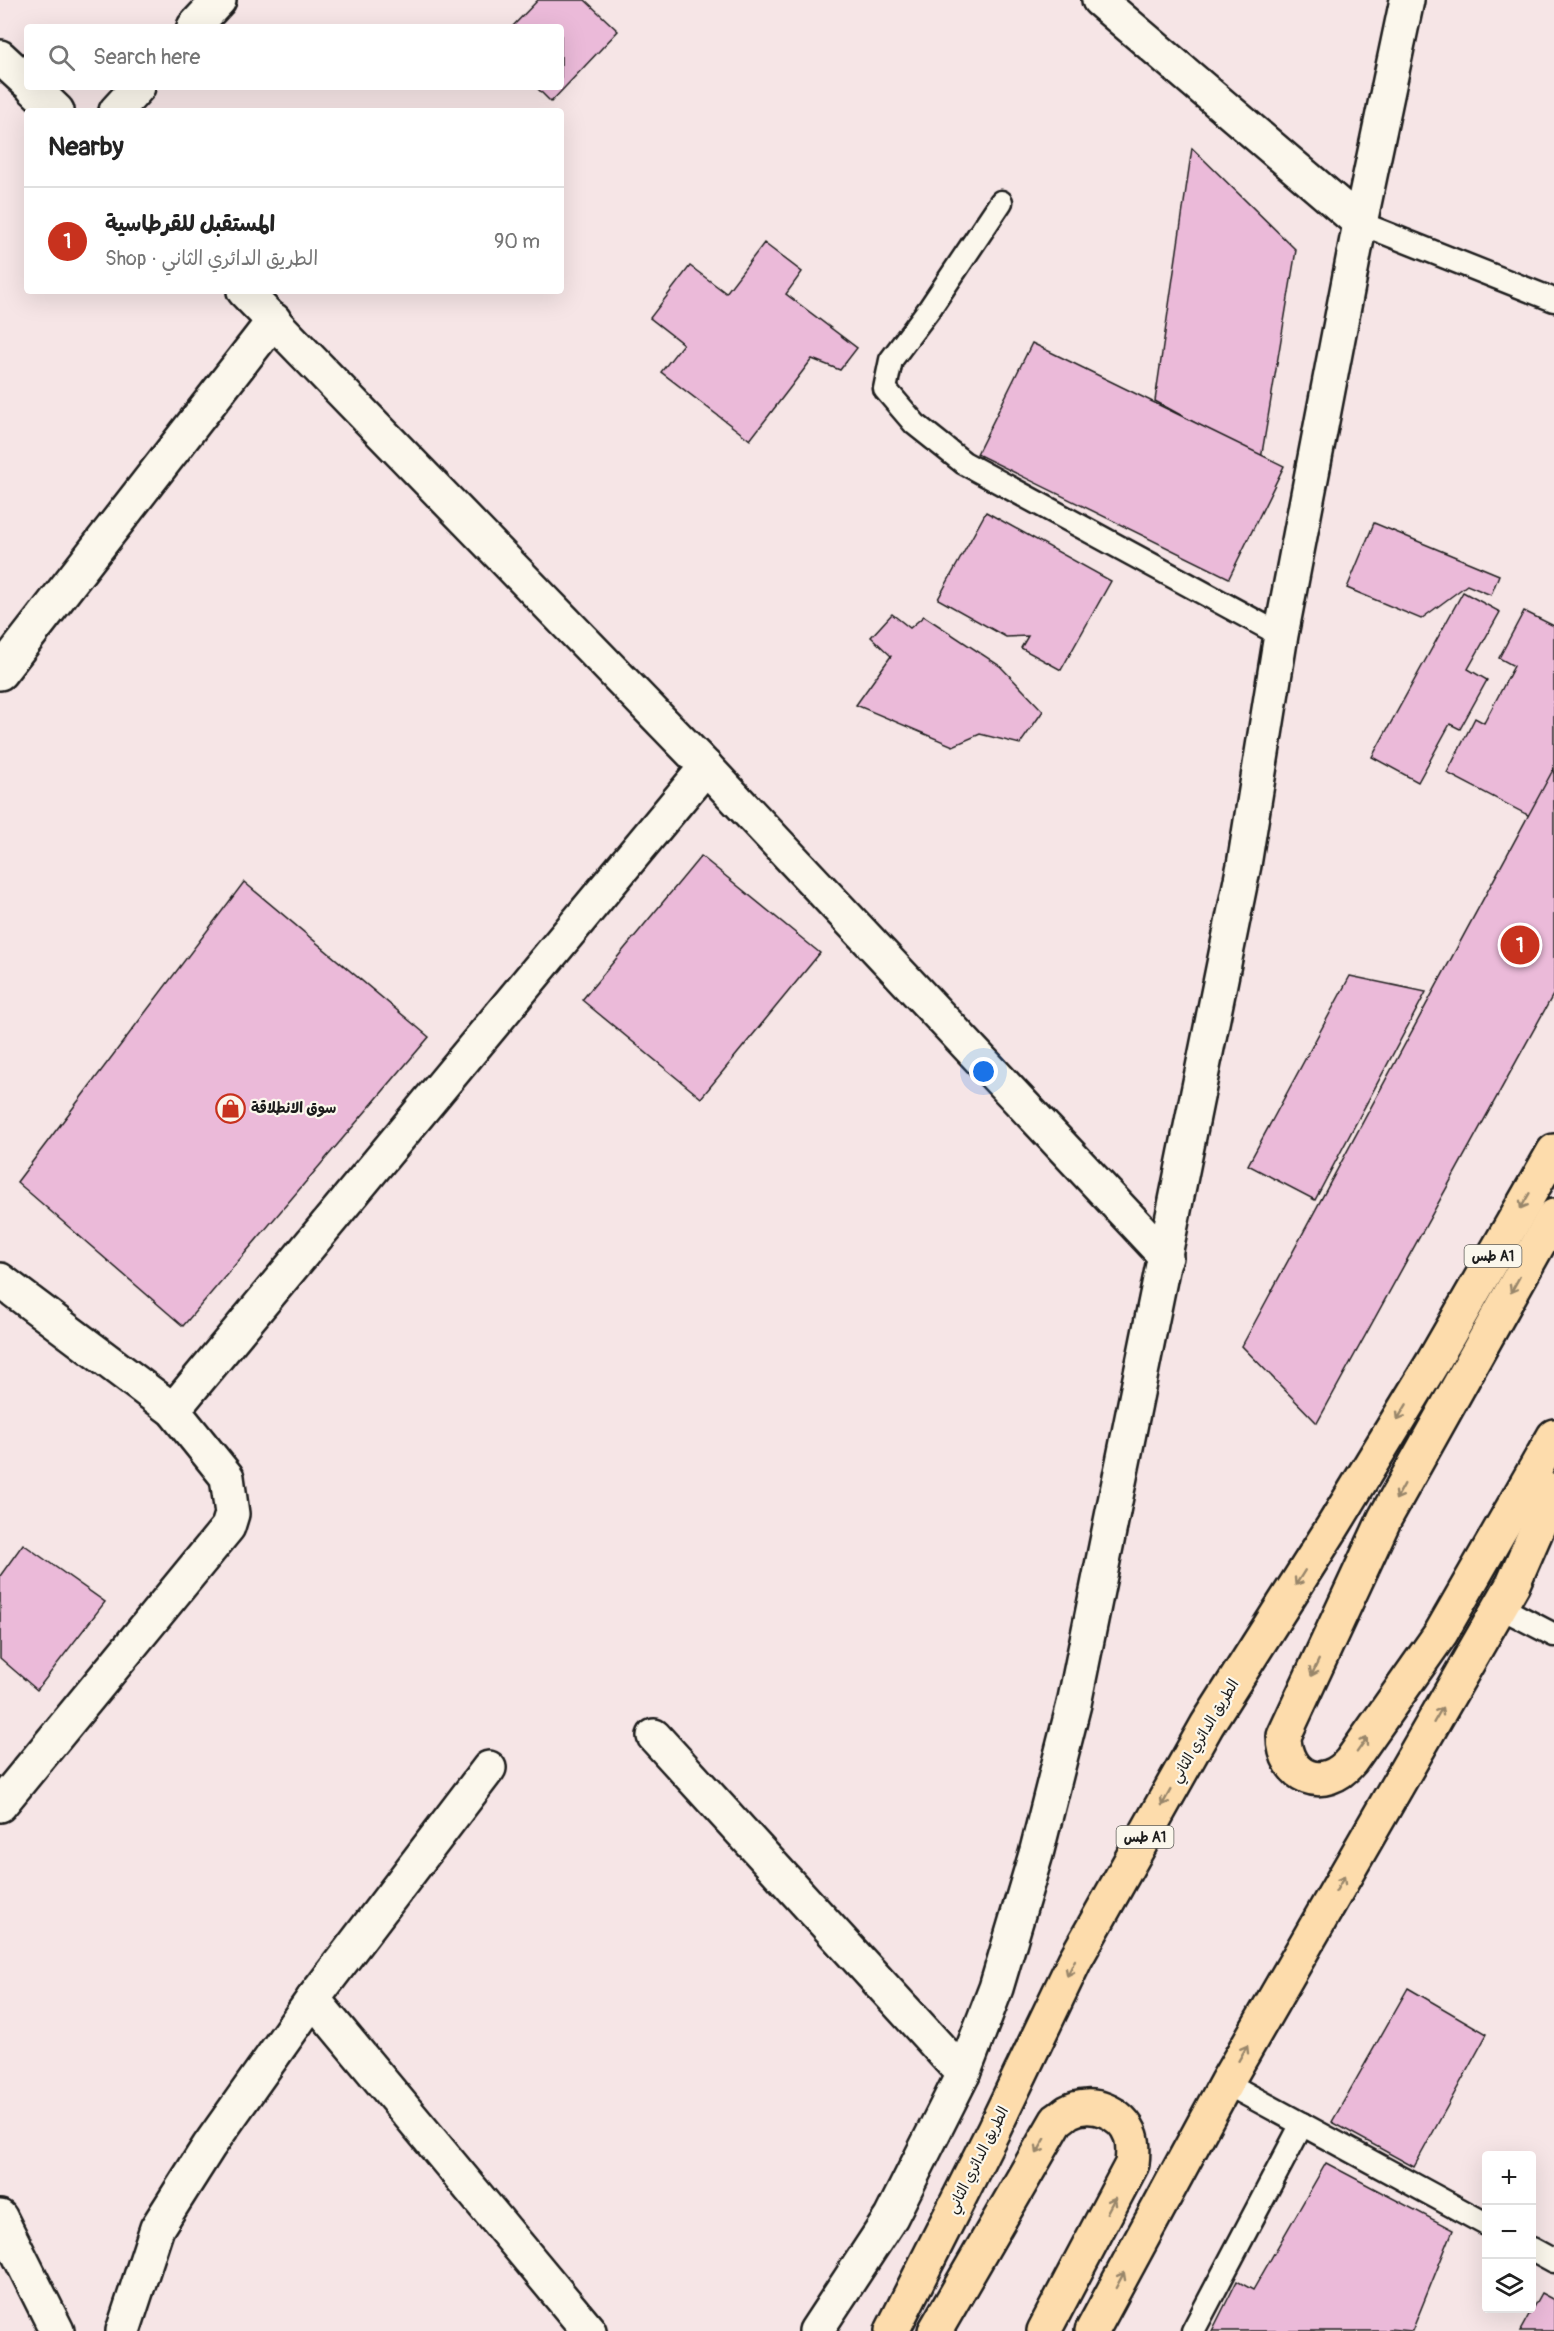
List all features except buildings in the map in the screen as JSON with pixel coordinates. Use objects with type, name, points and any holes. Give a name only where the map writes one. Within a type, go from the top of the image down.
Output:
[{"type":"highway","name":"الطريق الدائري الثاني","points":[[892,2331],[1092,1930],[1207,1725],[1332,1528],[1427,1371],[1554,1151]]},
{"type":"highway","points":[[1554,1216],[1385,1518],[1357,1576],[1284,1736],[1287,1759],[1294,1769],[1317,1779],[1330,1777],[1342,1771],[1351,1761],[1441,1633],[1554,1436]]},
{"type":"highway","points":[[1092,2331],[1226,2083],[1513,1584],[1554,1490]]},
{"type":"highway","points":[[936,2331],[1057,2120],[1069,2111],[1083,2107],[1098,2107],[1112,2113],[1123,2122],[1131,2135],[1134,2149],[1132,2164],[1044,2331]]},
{"type":"street","points":[[197,24],[219,0]]},
{"type":"street","points":[[1099,0],[1360,223]]},
{"type":"street","points":[[816,2331],[891,2217],[963,2074],[996,1988],[1036,1854],[1074,1704],[1245,865],[1281,635],[1360,223],[1407,0]]},
{"type":"street","points":[[0,57],[24,79]]},
{"type":"street","points":[[35,90],[54,108]]},
{"type":"street","points":[[119,108],[135,90]]},
{"type":"street","points":[[247,294],[706,767],[1166,1257]]},
{"type":"street","points":[[0,673],[274,320]]},
{"type":"street","points":[[173,1410],[706,767]]},
{"type":"street","points":[[0,1280],[173,1410],[227,1478],[232,1514],[228,1527],[0,1805]]},
{"type":"street","points":[[654,1736],[963,2074]]},
{"type":"street","points":[[123,2331],[157,2228],[209,2146],[313,1999],[489,1768]]},
{"type":"street","points":[[313,1999],[589,2331]]},
{"type":"street","points":[[0,2217],[57,2331]]},
{"type":"lane","points":[[1001,202],[930,308],[891,360],[885,389],[915,424],[964,463],[1281,635]]},
{"type":"lane","points":[[1360,223],[1554,300]]},
{"type":"lane","points":[[1500,1607],[1554,1635]]},
{"type":"lane","points":[[1226,2083],[1482,2222]]},
{"type":"lane","points":[[1193,2331],[1302,2124]]},
{"type":"lane","points":[[1536,2251],[1554,2261]]},
{"type":"place","name":"المستقبل للقرطاسية","points":[[1520,945]]},
{"type":"place","name":"سوق الانطلاقة","points":[[230,1108]]}]
